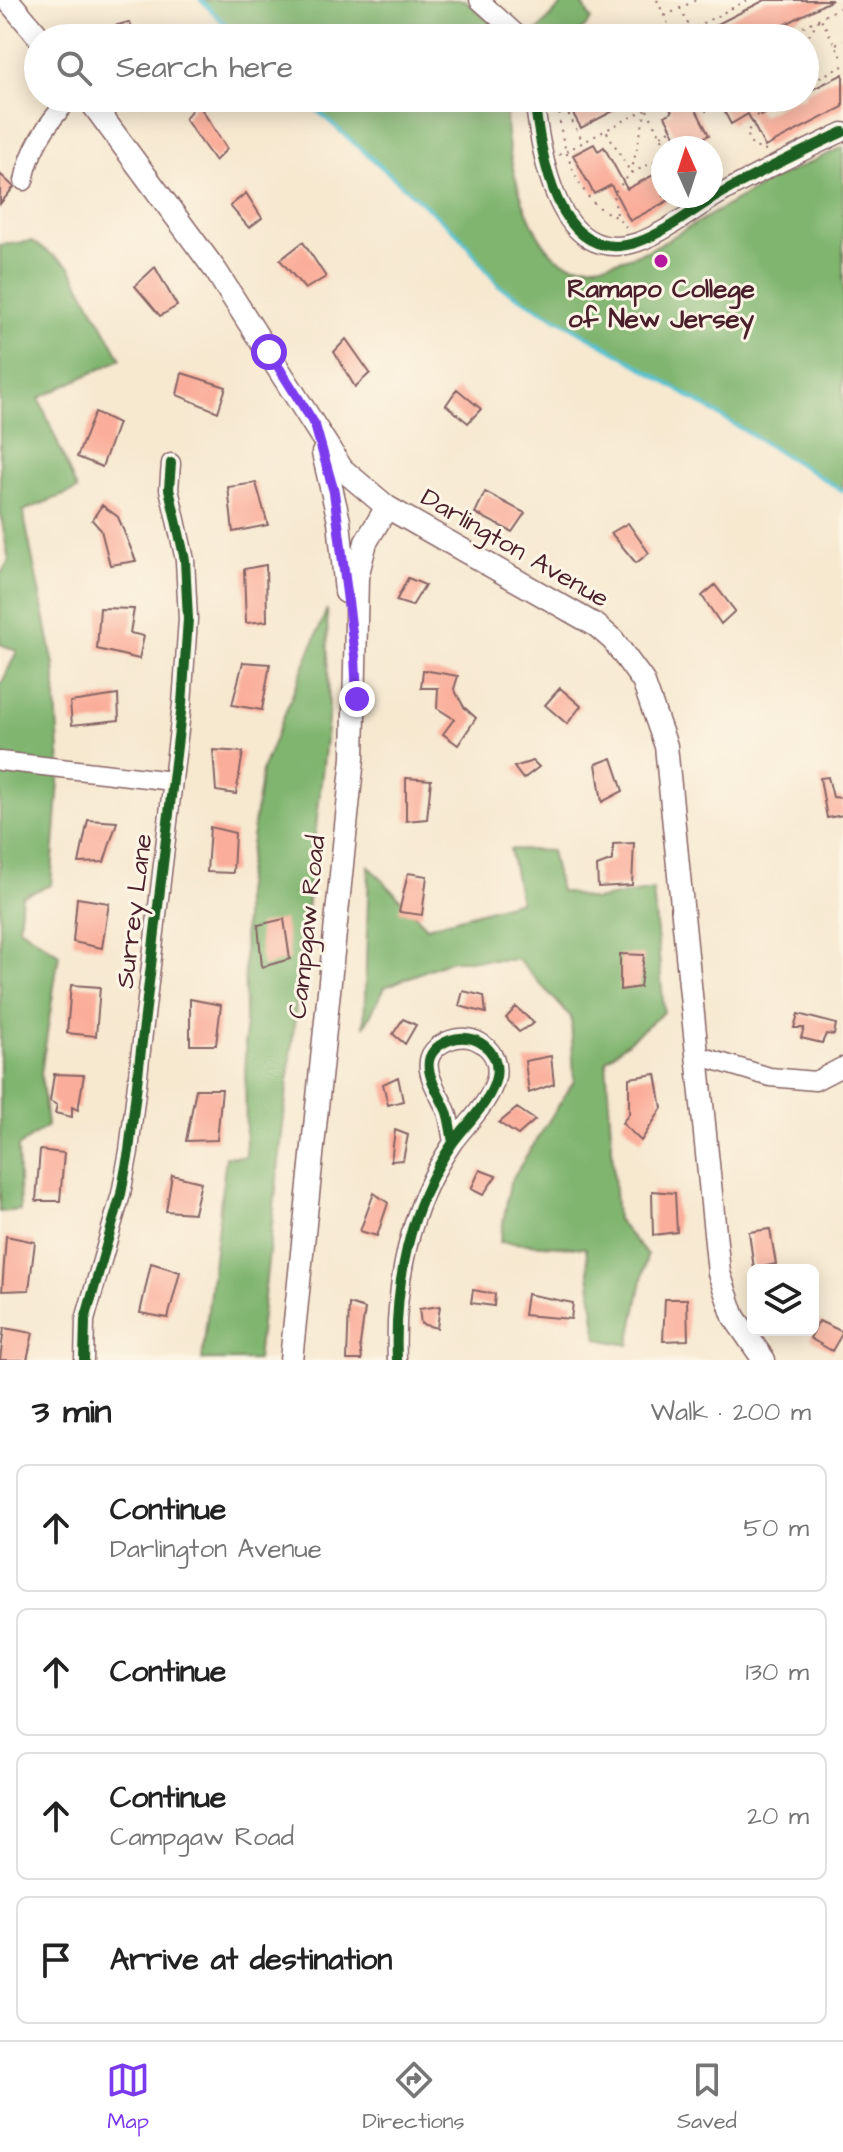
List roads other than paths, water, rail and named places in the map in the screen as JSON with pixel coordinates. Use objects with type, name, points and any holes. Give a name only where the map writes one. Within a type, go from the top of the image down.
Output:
[{"type":"main road","points":[[8,0],[28,24]]},
{"type":"main road","name":"Darlington Avenue","points":[[98,112],[216,271],[342,469],[387,507],[597,626],[620,648],[643,681],[666,746],[719,1273],[734,1317],[764,1360]]},
{"type":"main road","points":[[315,425],[334,492],[355,656]]},
{"type":"main road","name":"Campgaw Road","points":[[291,1360],[353,758],[360,557],[376,521],[387,507]]},
{"type":"street","points":[[479,0],[506,24]]},
{"type":"street","points":[[24,181],[29,155],[57,112]]},
{"type":"street","points":[[536,112],[544,163],[556,192],[582,237],[605,247],[632,243],[744,180],[843,132]]},
{"type":"street","name":"Surrey Lane","points":[[84,1360],[85,1320],[121,1194],[129,1151],[188,619],[185,560],[169,489],[171,463]]},
{"type":"street","points":[[0,761],[172,781]]},
{"type":"street","points":[[397,1360],[397,1307],[413,1227],[453,1142],[489,1093],[496,1076],[493,1054],[480,1040],[461,1037],[447,1041],[435,1049],[429,1062],[432,1088],[447,1112],[453,1142]]},
{"type":"street","points":[[697,1055],[770,1077],[815,1081],[842,1067]]},
{"type":"waterway","points":[[201,0],[225,24]]},
{"type":"waterway","points":[[319,112],[460,236],[499,286],[618,353],[843,491]]},
{"type":"place","name":"Ramapo College of New Jersey","points":[[661,261]]}]
